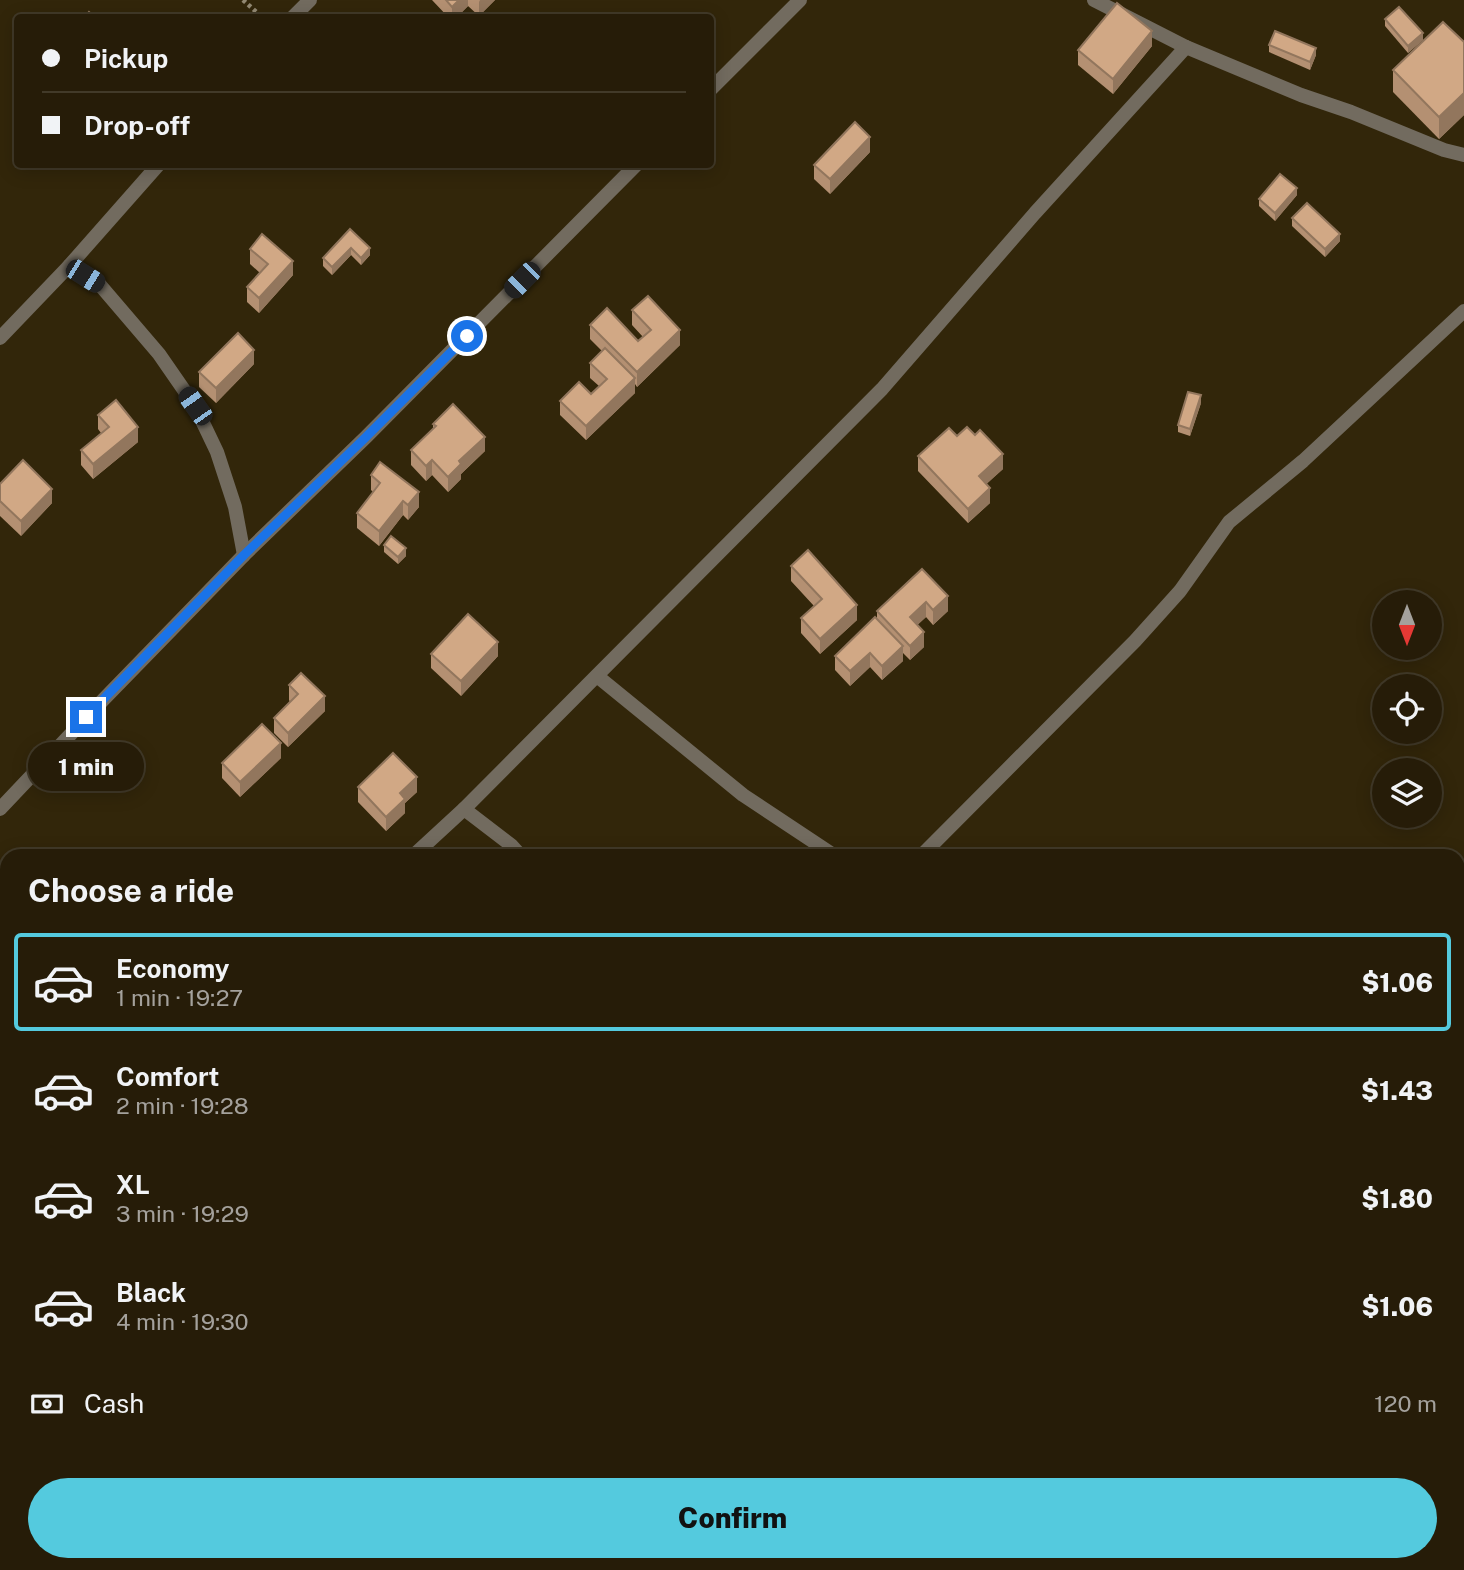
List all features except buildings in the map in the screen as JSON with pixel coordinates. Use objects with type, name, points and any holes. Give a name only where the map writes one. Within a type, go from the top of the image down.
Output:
[{"type":"street","points":[[296,14],[310,0]]},
{"type":"street","points":[[714,86],[800,0]]},
{"type":"street","points":[[1094,0],[1186,47],[1444,150],[1464,155]]},
{"type":"street","points":[[421,849],[464,809],[882,388],[1186,47]]},
{"type":"street","points":[[0,338],[69,266],[155,168]]},
{"type":"street","points":[[0,809],[244,555],[366,437],[633,168]]},
{"type":"street","points":[[69,266],[100,285],[159,354],[195,406],[217,453],[235,507],[244,555]]},
{"type":"street","points":[[928,849],[1135,641],[1180,591],[1229,522],[1303,461],[1464,311]]},
{"type":"street","points":[[597,676],[743,795],[824,849]]},
{"type":"street","points":[[464,809],[515,849]]},
{"type":"path","points":[[243,0],[259,14]]},
{"type":"route","points":[[86,717],[244,555],[467,336]]}]
